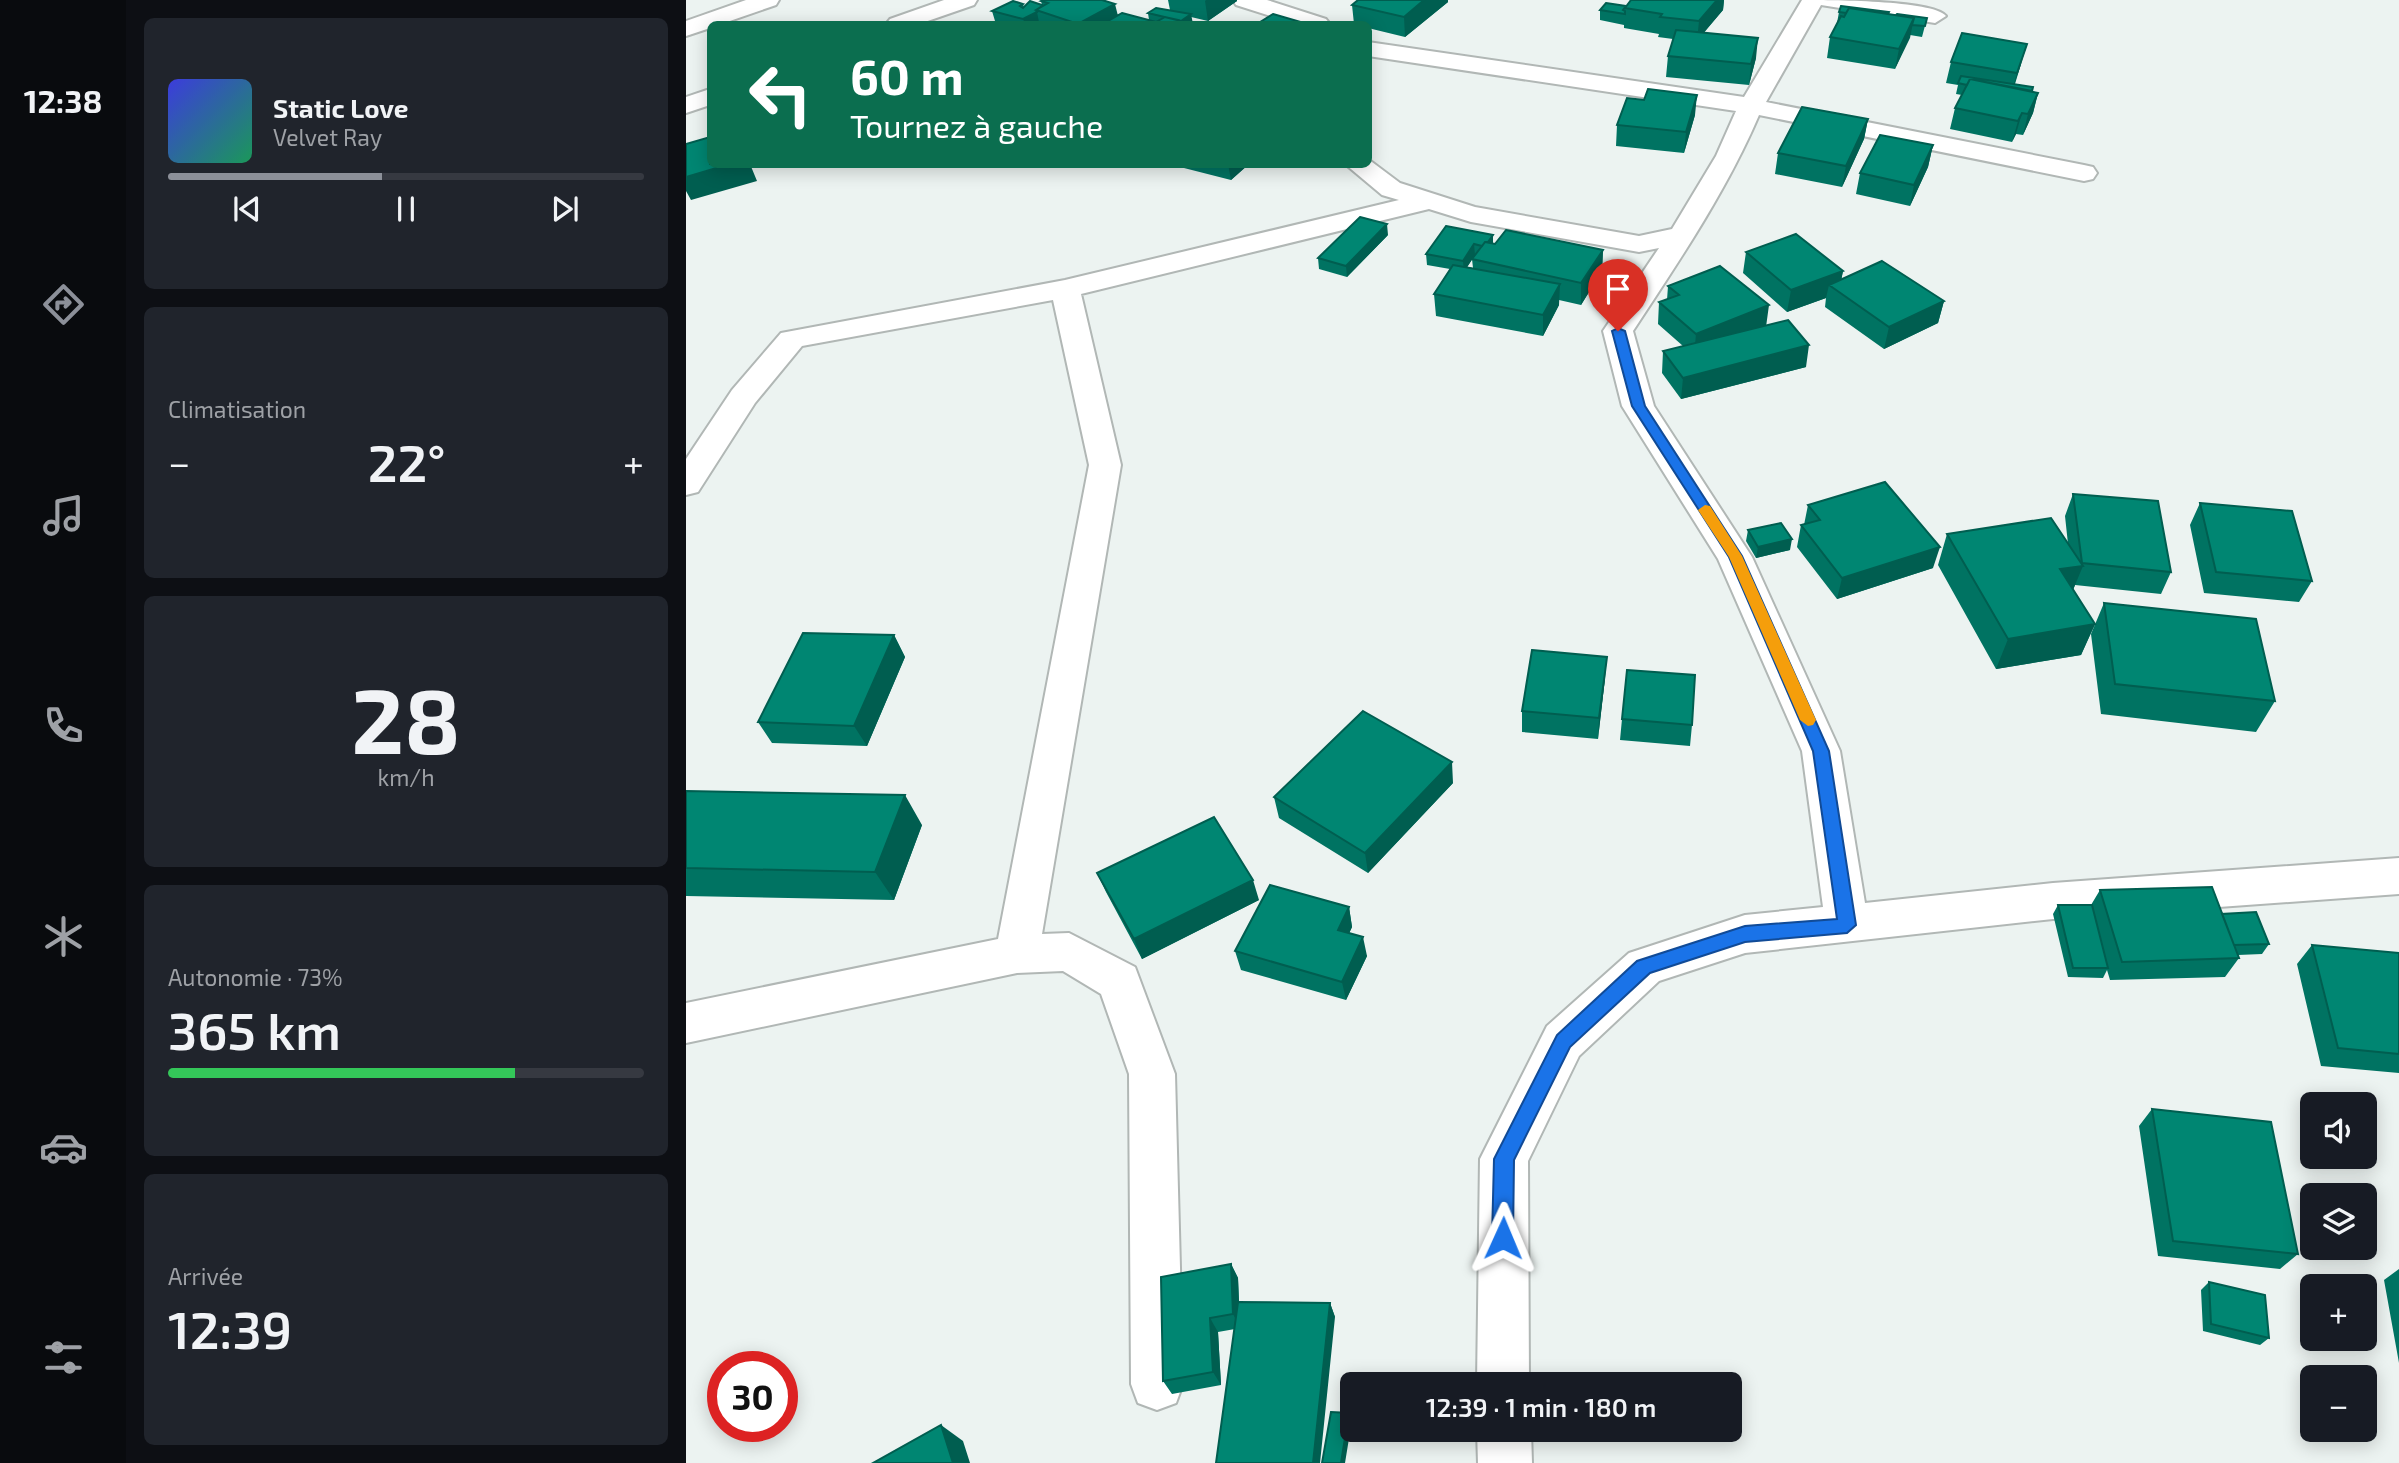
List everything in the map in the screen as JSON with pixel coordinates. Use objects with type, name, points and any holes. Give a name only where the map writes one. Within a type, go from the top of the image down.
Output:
[{"type":"main road","points":[[709,21],[768,0]]},
{"type":"main road","points":[[906,21],[966,0]]},
{"type":"main road","points":[[1244,0],[1309,21]]},
{"type":"main road","points":[[1813,0],[1751,106],[1729,156],[1682,235],[1618,331],[1638,406],[1735,556],[1821,751],[1847,925]]},
{"type":"main road","points":[[1827,0],[1935,16]]},
{"type":"main road","points":[[686,29],[707,22]]},
{"type":"main road","points":[[1372,50],[1751,106],[2084,173]]},
{"type":"main road","points":[[686,106],[707,97]]},
{"type":"main road","points":[[1363,168],[1391,189],[1471,214],[1639,244],[1682,235]]},
{"type":"main road","points":[[686,484],[743,397],[792,339],[1065,289],[1430,201]]},
{"type":"main road","points":[[1017,954],[1105,465],[1065,289]]},
{"type":"main road","points":[[1503,1372],[1504,1159],[1563,1041],[1644,967],[1745,934],[2053,901],[2399,876]]},
{"type":"main road","points":[[691,1030],[1017,954],[1069,953],[1119,981],[1153,1074],[1157,1384]]},
{"type":"main road","points":[[1504,1442],[1505,1463]]},
{"type":"building","points":[[1102,0],[1115,4],[1084,21],[1069,21],[1036,10],[1048,3],[1041,1]]},
{"type":"building","points":[[1358,0],[1424,0],[1404,17],[1352,5]]},
{"type":"building","points":[[1631,0],[1717,0],[1699,21],[1660,17],[1662,14],[1625,8]]},
{"type":"building","points":[[1013,1],[1023,4],[1020,6],[1023,8],[1030,1],[1042,6],[1037,12],[1023,19],[992,11]]},
{"type":"building","points":[[1606,3],[1626,6],[1623,10],[1625,14],[1600,10]]},
{"type":"building","points":[[1841,6],[1889,12],[1849,8],[1846,13],[1839,12]]},
{"type":"building","points":[[1156,8],[1191,14],[1181,21],[1148,13]]},
{"type":"building","points":[[1849,8],[1914,18],[1899,49],[1830,37],[1841,16],[1844,17]]},
{"type":"building","points":[[1122,13],[1152,21],[1108,21]]},
{"type":"building","points":[[1273,14],[1298,21],[1262,21]]},
{"type":"building","points":[[1897,14],[1927,18],[1925,26],[1912,25],[1914,18]]},
{"type":"building","points":[[1165,17],[1176,21],[1158,21]]},
{"type":"building","points":[[1676,30],[1758,38],[1751,64],[1668,56]]},
{"type":"building","points":[[1962,33],[2027,44],[2017,73],[1951,62]]},
{"type":"building","points":[[1961,76],[2033,87],[2032,91],[1970,79],[1967,85],[1958,83]]},
{"type":"building","points":[[1970,79],[2038,93],[2028,114],[2022,113],[2018,121],[1955,108]]},
{"type":"building","points":[[1648,89],[1697,95],[1686,132],[1617,125],[1627,98],[1644,100]]},
{"type":"building","points":[[1802,107],[1868,119],[1846,166],[1778,153]]},
{"type":"building","points":[[1880,135],[1933,145],[1914,185],[1860,173]]},
{"type":"building","points":[[707,138],[707,168],[716,168],[686,177],[686,144]]},
{"type":"building","points":[[1360,217],[1387,224],[1346,266],[1318,258]]},
{"type":"building","points":[[1446,226],[1493,235],[1482,246],[1474,244],[1463,261],[1426,254]]},
{"type":"building","points":[[1506,230],[1603,250],[1581,283],[1472,259],[1485,242],[1495,244]]},
{"type":"building","points":[[1796,234],[1843,271],[1791,290],[1746,252]]},
{"type":"building","points":[[1882,261],[1944,301],[1889,327],[1829,285]]},
{"type":"building","points":[[1453,265],[1560,284],[1543,315],[1434,294]]},
{"type":"building","points":[[1720,266],[1769,305],[1696,334],[1659,302],[1679,295],[1668,286]]},
{"type":"building","points":[[1788,320],[1809,345],[1683,378],[1663,351]]},
{"type":"building","points":[[1885,482],[1940,547],[1842,578],[1801,525],[1820,520],[1808,505]]},
{"type":"building","points":[[2073,494],[2158,501],[2171,572],[2082,563]]},
{"type":"building","points":[[2200,503],[2292,511],[2312,581],[2216,572]]},
{"type":"building","points":[[2051,518],[2083,566],[2060,569],[2095,624],[2008,639],[1947,534]]},
{"type":"building","points":[[1781,523],[1792,539],[1758,547],[1748,530]]},
{"type":"building","points":[[2104,603],[2256,619],[2275,701],[2115,684]]},
{"type":"building","points":[[803,633],[894,635],[854,726],[758,722]]},
{"type":"building","points":[[1532,650],[1607,657],[1599,718],[1522,711]]},
{"type":"building","points":[[1627,670],[1695,675],[1692,725],[1622,719]]},
{"type":"building","points":[[1363,711],[1452,762],[1365,853],[1274,797]]},
{"type":"building","points":[[686,791],[905,795],[875,872],[686,868]]},
{"type":"building","points":[[1214,817],[1253,880],[1134,939],[1097,873]]},
{"type":"building","points":[[1270,885],[1349,907],[1338,930],[1363,937],[1342,982],[1235,951]]},
{"type":"building","points":[[2212,887],[2239,958],[2122,962],[2100,890]]},
{"type":"building","points":[[2058,905],[2092,905],[2108,968],[2073,968]]},
{"type":"building","points":[[2256,912],[2269,944],[2234,945],[2222,914]]},
{"type":"building","points":[[2312,945],[2399,953],[2399,1054],[2338,1048]]},
{"type":"building","points":[[2152,1109],[2271,1122],[2298,1254],[2173,1241]]},
{"type":"building","points":[[1231,1264],[1233,1314],[1210,1318],[1213,1372],[1163,1381],[1161,1277]]},
{"type":"building","points":[[2209,1282],[2265,1295],[2269,1338],[2211,1324]]},
{"type":"building","points":[[1238,1302],[1330,1303],[1313,1463],[1216,1463]]},
{"type":"building","points":[[1331,1412],[1340,1412],[1340,1442],[1344,1442],[1341,1463],[1322,1463]]},
{"type":"building","points":[[941,1425],[953,1463],[873,1463]]},
{"type":"slow traffic","points":[[1705,510],[1735,556],[1808,720]]},
{"type":"route","points":[[1503,1238],[1504,1159],[1563,1041],[1644,967],[1745,934],[1847,925],[1821,751],[1735,556],[1638,406],[1618,331]]}]
